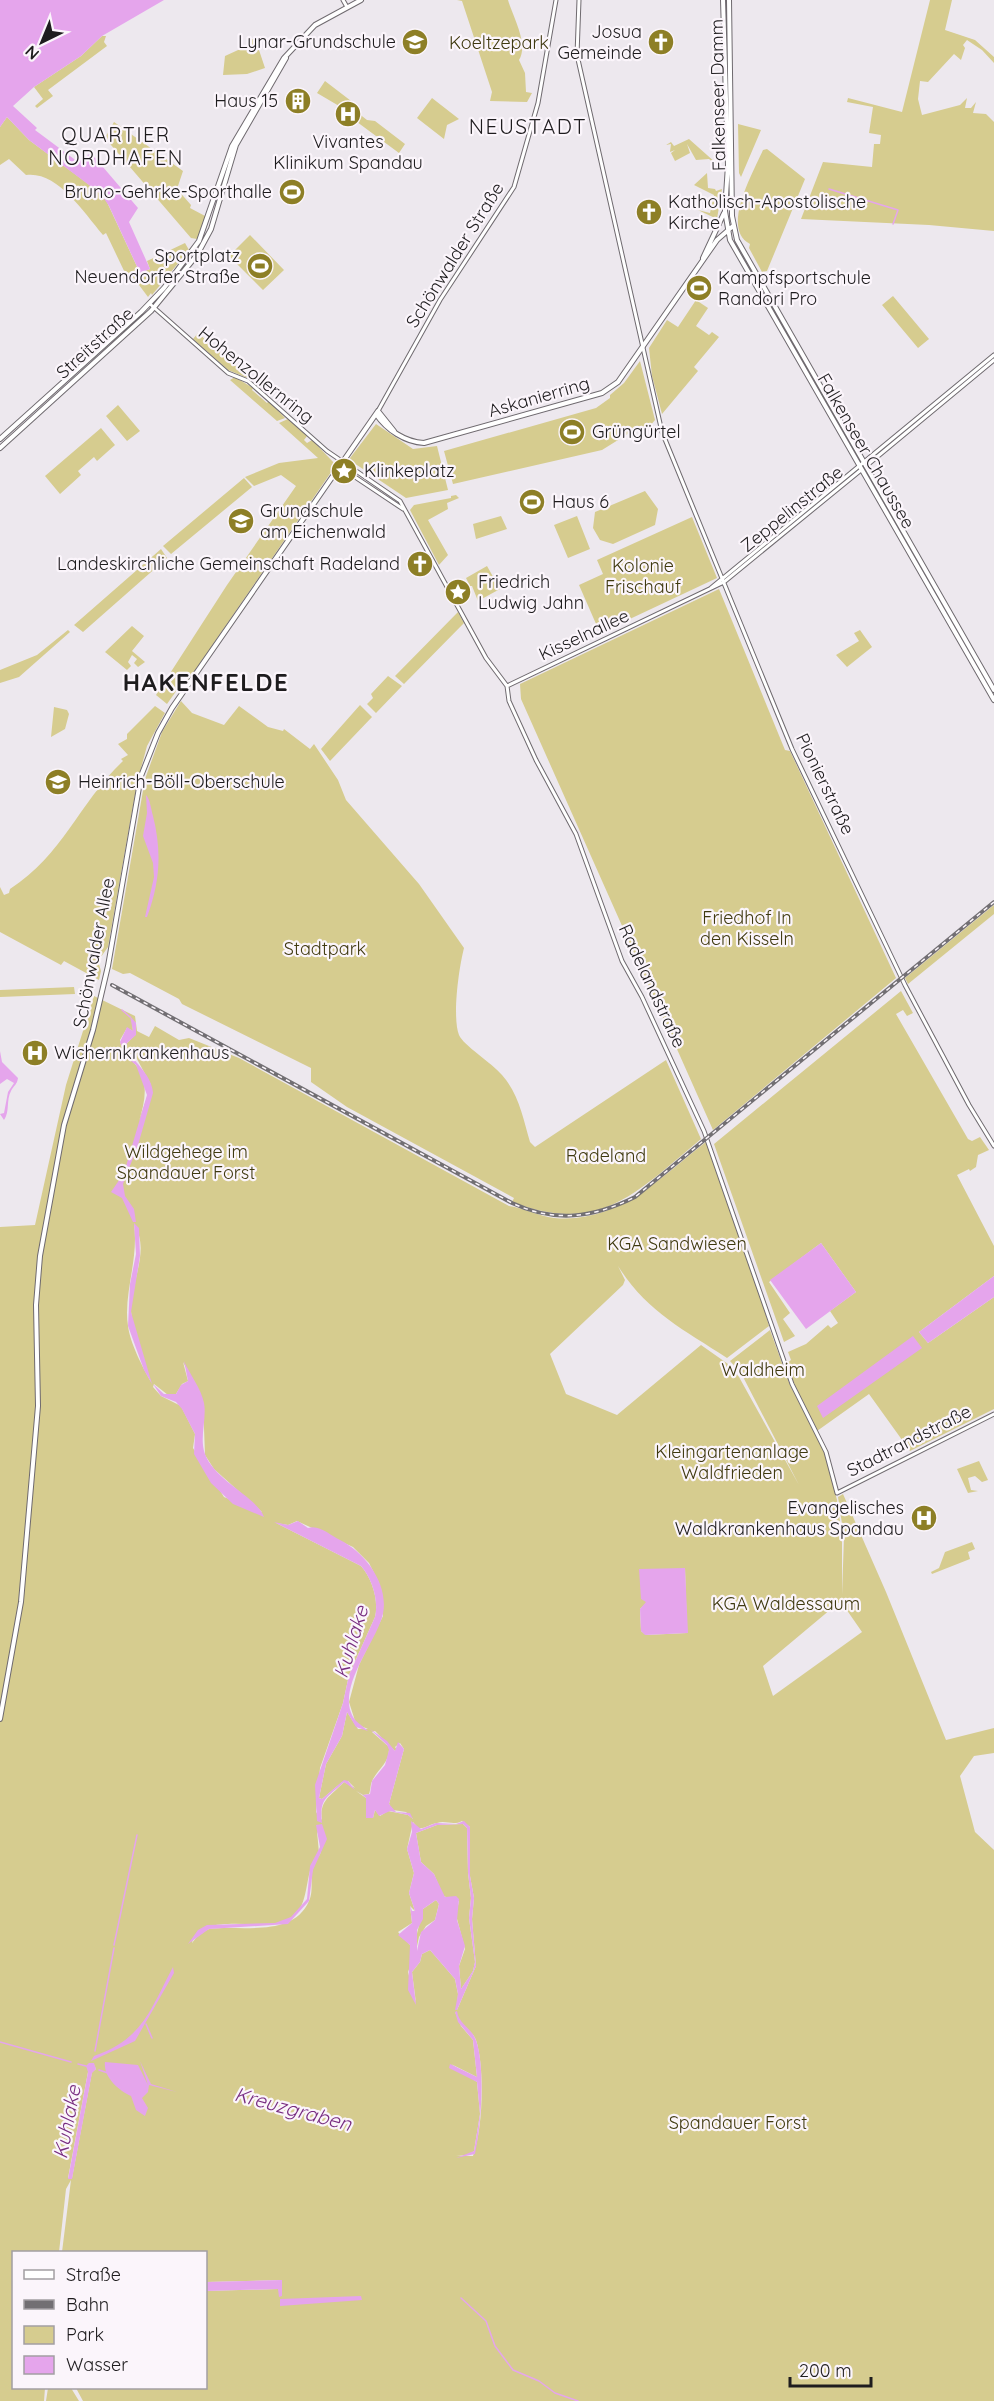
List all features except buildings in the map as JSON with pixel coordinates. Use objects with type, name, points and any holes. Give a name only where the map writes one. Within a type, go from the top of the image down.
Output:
[{"type":"main road","points":[[280,67],[289,52],[315,25],[361,0]]},
{"type":"main road","name":"Falkenseer Damm","points":[[723,0],[728,188],[725,211]]},
{"type":"main road","name":"Falkenseer Damm","points":[[729,0],[733,226]]},
{"type":"main road","name":"Streitstraße","points":[[0,439],[152,306],[195,247],[206,226],[232,146],[280,67]]},
{"type":"main road","name":"Streitstraße","points":[[0,448],[152,306],[200,251],[211,229],[235,147],[280,67]]},
{"type":"main road","points":[[728,188],[734,188]]},
{"type":"main road","name":"Askanierring","points":[[702,261],[725,211]]},
{"type":"main road","name":"Falkenseer Chaussee","points":[[725,211],[726,228],[730,240],[862,466],[994,700]]},
{"type":"main road","points":[[716,231],[733,226]]},
{"type":"main road","name":"Falkenseer Chaussee","points":[[733,226],[736,237],[862,466]]},
{"type":"main road","name":"Askanierring","points":[[377,412],[394,431],[410,441],[429,442],[595,396],[614,385],[726,228]]},
{"type":"main road","points":[[730,240],[736,237]]},
{"type":"main road","name":"Schönwalder Allee","points":[[0,1719],[23,1582],[38,1406],[36,1305],[40,1256],[64,1125],[93,1030],[107,970],[141,776],[169,712],[377,412]]},
{"type":"main road","name":"Falkenseer Chaussee","points":[[956,630],[994,690]]},
{"type":"street","points":[[343,0],[347,8]]},
{"type":"street","name":"Schönwalder Straße","points":[[377,412],[440,300],[514,188],[538,103],[556,0]]},
{"type":"street","name":"Pionierstraße","points":[[579,0],[577,55],[660,422],[792,749],[903,981],[969,1105],[994,1146]]},
{"type":"street","name":"Hohenzollernring","points":[[152,306],[228,373],[248,381],[327,451],[398,498],[404,510]]},
{"type":"street","name":"Zeppelinstraße","points":[[723,580],[994,355]]},
{"type":"street","name":"Zeppelinstraße","points":[[959,386],[994,360]]},
{"type":"street","name":"Hohenzollernring","points":[[348,465],[355,477],[404,510]]},
{"type":"street","name":"Radelandstraße","points":[[404,510],[496,674],[507,686],[509,701],[536,760],[576,834],[622,961],[642,997],[704,1131],[792,1384],[826,1452],[837,1492]]},
{"type":"street","name":"Kisselnallee","points":[[507,686],[705,592],[723,580]]},
{"type":"street","name":"Stadtrandstraße","points":[[837,1492],[994,1413]]},
{"type":"green space","name":"Koeltzepark","points":[[457,0],[508,0],[521,38],[522,54],[519,60],[525,73],[526,92],[532,93],[527,102],[490,101],[492,92],[462,1]]},
{"type":"green space","points":[[930,0],[952,0],[945,30],[975,40],[994,57],[994,63],[982,50],[967,40],[963,45],[965,48],[961,60],[954,54],[928,82],[920,81],[918,99],[922,115],[960,105],[967,98],[965,108],[971,108],[976,102],[973,113],[986,114],[994,122],[994,231],[929,225],[801,219],[823,162],[872,167],[874,144],[880,144],[881,135],[869,133],[873,107],[847,102],[848,98],[902,112]]},
{"type":"green space","points":[[102,36],[106,36],[104,42],[107,46],[48,90],[53,96],[37,108],[35,106],[43,99],[34,87],[81,56]]},
{"type":"green space","points":[[252,39],[256,41],[265,68],[247,74],[223,75],[225,56],[249,45]]},
{"type":"green space","points":[[325,81],[355,104],[351,113],[317,93]]},
{"type":"green space","points":[[432,98],[459,119],[447,125],[444,139],[417,118]]},
{"type":"green space","points":[[358,113],[367,120],[375,121],[405,144],[399,153],[353,119]]},
{"type":"green space","points":[[7,117],[29,140],[95,189],[106,200],[140,273],[150,269],[147,261],[185,243],[189,250],[152,295],[151,293],[148,297],[130,273],[126,275],[106,233],[103,235],[68,194],[48,179],[37,175],[26,175],[9,159],[0,165],[0,127]]},
{"type":"green space","points":[[114,122],[183,171],[177,189],[191,205],[190,208],[207,217],[197,239],[191,238],[105,138]]},
{"type":"green space","points":[[738,124],[761,130],[741,177],[739,173]]},
{"type":"green space","points":[[689,139],[716,163],[709,159],[696,160],[687,144],[690,153],[675,161],[671,153],[675,150],[670,152],[671,144],[666,145],[671,142],[674,146]]},
{"type":"green space","points":[[767,149],[805,179],[767,271],[762,272],[749,248],[750,244],[742,237],[738,226],[742,199],[747,185],[763,150]]},
{"type":"green space","points":[[707,173],[708,188],[716,191],[722,189],[717,219],[698,210],[710,213],[714,195],[694,185]]},
{"type":"green space","name":"Sportplatz Neuendorfer Straße","points":[[250,235],[284,270],[263,290],[229,256]]},
{"type":"green space","points":[[893,296],[929,339],[918,348],[882,305]]},
{"type":"green space","points":[[696,300],[708,308],[696,326],[709,335],[712,332],[719,337],[694,367],[698,371],[662,414],[652,376],[649,348],[667,320],[678,327]]},
{"type":"green space","points":[[198,333],[250,379],[228,370],[193,339]]},
{"type":"green space","name":"Grüngürtel","points":[[640,361],[655,420],[644,433],[639,427],[602,450],[453,484],[444,451],[596,408],[610,398],[610,395],[624,383]]},
{"type":"green space","points":[[235,377],[253,388],[252,390],[267,403],[269,401],[285,418],[277,421],[230,380]]},
{"type":"green space","points":[[118,405],[140,431],[127,441],[106,416]]},
{"type":"green space","points":[[288,419],[307,436],[304,440],[307,443],[312,440],[336,465],[187,682],[184,680],[167,704],[156,695],[227,585],[296,486],[281,475],[254,486],[245,477],[279,463],[318,458],[279,423]]},
{"type":"green space","points":[[376,424],[413,449],[437,446],[448,490],[406,498],[351,461],[350,458]]},
{"type":"green space","points":[[101,428],[115,445],[97,461],[94,457],[78,471],[81,475],[60,494],[45,476]]},
{"type":"green space","points":[[244,478],[252,487],[171,554],[163,546]]},
{"type":"green space","points":[[645,491],[658,509],[655,525],[613,544],[600,540],[593,528],[595,512]]},
{"type":"green space","points":[[456,495],[459,498],[447,503],[448,509],[428,520],[448,555],[439,565],[410,510],[414,505]]},
{"type":"green space","points":[[501,516],[507,529],[476,539],[473,524]]},
{"type":"green space","points":[[577,516],[590,549],[568,558],[554,525]]},
{"type":"green space","name":"Kolonie Frischauf","points":[[692,517],[717,578],[600,633],[579,585],[603,574],[597,560]]},
{"type":"green space","points":[[161,549],[167,558],[83,632],[74,625]]},
{"type":"green space","points":[[487,566],[500,589],[478,601],[466,578]]},
{"type":"green space","name":"Friedhof In den Kisseln","points":[[719,589],[785,750],[790,751],[896,978],[713,1130],[521,699],[520,684]]},
{"type":"green space","points":[[458,612],[464,623],[404,684],[395,676]]},
{"type":"green space","points":[[132,626],[144,636],[132,651],[145,662],[138,667],[134,663],[137,659],[132,655],[128,662],[131,666],[127,670],[105,652]]},
{"type":"green space","points":[[68,630],[70,632],[19,677],[0,683],[0,670],[37,655]]},
{"type":"green space","points":[[860,630],[872,647],[847,667],[836,655],[859,641],[854,633]]},
{"type":"green space","points":[[388,676],[402,686],[376,713],[367,704],[373,698],[371,694]]},
{"type":"green space","name":"Stadtpark","points":[[181,701],[192,713],[224,725],[239,706],[268,727],[283,731],[284,729],[310,749],[314,744],[338,780],[346,800],[419,884],[464,948],[456,1005],[459,1035],[508,1082],[520,1107],[530,1142],[535,1147],[666,1060],[701,1139],[657,1176],[616,1203],[594,1211],[570,1214],[543,1211],[512,1202],[514,1198],[347,1107],[311,1082],[311,1068],[182,1004],[179,999],[130,973],[123,974],[112,969],[145,779],[162,732]]},
{"type":"green space","points":[[360,705],[372,717],[330,761],[321,749]]},
{"type":"green space","points":[[155,706],[165,713],[147,746],[137,783],[108,947],[98,961],[101,971],[99,980],[64,961],[61,965],[0,932],[0,887],[4,895],[9,893],[10,889],[29,875],[58,844],[107,777],[123,761],[121,759],[128,755],[118,744],[127,739],[127,734]]},
{"type":"green space","points":[[54,707],[67,710],[69,714],[65,729],[51,737]]},
{"type":"green space","points":[[994,905],[994,914],[908,984],[905,978]]},
{"type":"green space","points":[[74,987],[75,994],[0,997],[0,990]]},
{"type":"green space","points":[[901,991],[913,1013],[907,1016],[903,1010],[896,1014],[968,1139],[972,1141],[980,1137],[989,1150],[978,1155],[976,1167],[957,1175],[994,1246],[994,1276],[919,1332],[928,1343],[994,1297],[994,1409],[910,1451],[869,1394],[817,1431],[793,1384],[786,1364],[791,1360],[788,1352],[806,1344],[828,1325],[831,1328],[838,1323],[830,1311],[856,1292],[821,1243],[769,1282],[790,1313],[783,1319],[795,1336],[784,1342],[714,1144]]},
{"type":"green space","name":"Spandauer Forst","points":[[94,996],[135,1016],[136,1023],[132,1021],[133,1031],[127,1028],[120,1040],[125,1053],[139,1070],[144,1084],[144,1099],[139,1121],[151,1085],[137,1059],[126,1050],[127,1043],[136,1034],[136,1024],[137,1031],[149,1037],[155,1026],[179,1040],[189,1038],[239,1058],[509,1206],[548,1217],[577,1218],[598,1214],[618,1206],[655,1183],[707,1141],[769,1326],[727,1358],[654,1308],[629,1282],[618,1266],[625,1280],[623,1285],[550,1354],[566,1394],[617,1415],[701,1345],[728,1364],[739,1377],[799,1485],[741,1373],[730,1361],[770,1330],[790,1385],[824,1451],[837,1500],[842,1536],[842,1595],[844,1537],[838,1497],[843,1494],[886,1592],[946,1740],[994,1728],[994,1753],[974,1756],[960,1776],[975,1832],[994,1850],[994,2401],[83,2401],[77,2389],[207,2389],[207,2291],[278,2289],[282,2296],[282,2280],[207,2282],[207,2251],[62,2251],[71,2180],[66,2189],[59,2251],[12,2251],[12,2389],[45,2389],[44,2401],[0,2401],[0,1227],[35,1225],[66,1085]],"holes":[[[134,1224],[141,1245],[131,1311],[136,1336],[151,1382],[134,1347],[128,1326],[127,1314],[135,1237]],[[183,1362],[203,1401],[205,1455],[214,1469],[262,1512],[224,1497],[193,1448],[195,1434],[181,1406],[161,1396],[153,1387],[154,1384],[168,1395],[176,1394],[182,1384],[188,1381]],[[297,1521],[353,1547],[369,1563],[379,1583],[383,1616],[359,1665],[349,1702],[356,1724],[368,1729],[358,1729],[347,1712],[342,1736],[326,1764],[319,1798],[322,1799],[342,1782],[348,1781],[355,1788],[344,1782],[324,1803],[322,1820],[316,1812],[320,1768],[343,1703],[349,1675],[375,1617],[374,1590],[361,1566],[276,1523],[288,1525]],[[685,1568],[687,1633],[646,1635],[641,1631],[640,1609]],[[843,1599],[844,1606],[862,1632],[773,1696],[763,1666]],[[375,1731],[395,1751],[397,1750],[395,1747],[400,1743],[404,1749],[389,1804],[393,1810],[406,1812],[413,1819],[408,1815],[388,1811],[380,1816],[375,1810],[373,1818],[366,1818],[366,1798],[356,1791],[363,1795],[369,1794],[372,1781],[389,1752],[389,1747],[372,1732]],[[462,1821],[470,1827],[470,1876],[474,1898],[472,1919],[476,1966],[457,2010],[458,1994],[455,1979],[430,1950],[422,1954],[420,1962],[412,1972],[416,2003],[408,1972],[411,1964],[410,1945],[398,1932],[412,1923],[410,1906],[415,1911],[409,1893],[414,1873],[407,1849],[413,1822],[418,1828],[440,1822]],[[317,1831],[321,1851],[312,1873],[310,1898],[301,1913],[291,1920],[265,1927],[209,1929],[199,1934],[192,1943],[197,1934],[206,1928],[231,1924],[272,1924],[293,1917],[303,1901],[314,1861],[319,1853]],[[455,2012],[461,2023],[476,2040],[482,2082],[481,2115],[479,2130],[473,2156],[456,2156],[469,2155],[474,2151],[480,2114],[477,2082],[451,2064],[477,2077],[473,2040],[461,2026]],[[93,2063],[96,2069],[92,2072],[72,2178],[68,2178],[88,2072]]]},
{"type":"green space","points":[[979,1461],[988,1480],[982,1482],[975,1476],[968,1478],[971,1490],[978,1491],[968,1493],[957,1469]]},
{"type":"green space","points":[[972,1542],[975,1549],[968,1552],[970,1559],[932,1574],[931,1572],[939,1568],[945,1552]]},
{"type":"green space","points":[[463,1824],[467,1828],[471,1898],[469,1918],[475,1962],[473,1971],[461,1989],[459,1966],[465,1949],[456,1915],[459,1901],[443,1896],[434,1874],[421,1862],[416,1833],[437,1825]]},
{"type":"green space","points":[[436,1900],[439,1904],[435,1920],[426,1926],[419,1937],[416,1951],[423,1909]]},
{"type":"green space","points":[[48,2389],[72,2389],[79,2401],[46,2401]]},
{"type":"water","points":[[0,0],[164,0],[102,36],[81,56],[34,87],[13,106],[37,128],[35,130],[78,162],[91,153],[138,208],[129,222],[150,269],[140,273],[109,206],[101,194],[29,140],[7,117],[0,127]]},
{"type":"water","points":[[146,795],[156,829],[158,867],[155,892],[147,917],[145,917],[154,877],[153,863],[143,836],[147,813]]},
{"type":"water","points":[[130,1016],[136,1023],[136,1035],[127,1043],[126,1050],[147,1075],[153,1093],[138,1145],[123,1184],[125,1196],[134,1209],[136,1222],[133,1222],[122,1198],[111,1192],[124,1173],[147,1095],[136,1065],[126,1057],[120,1042],[127,1027],[133,1031]]},
{"type":"water","points":[[0,1051],[2,1062],[18,1078],[10,1095],[4,1120],[0,1114],[4,1113],[8,1092],[14,1083],[7,1079],[0,1084]]},
{"type":"water","points":[[134,1223],[139,1228],[140,1256],[131,1312],[152,1384],[144,1370],[128,1326],[130,1284],[136,1254]]},
{"type":"water","points":[[821,1243],[856,1292],[806,1329],[770,1280]]},
{"type":"water","points":[[994,1276],[994,1297],[928,1343],[919,1332]]},
{"type":"water","points":[[913,1336],[922,1348],[823,1418],[817,1406]]},
{"type":"water","points":[[184,1361],[204,1403],[203,1448],[205,1454],[217,1472],[253,1502],[264,1517],[233,1504],[211,1483],[194,1454],[195,1434],[182,1409],[176,1402],[161,1396],[153,1384],[164,1394],[176,1394],[181,1385],[188,1381]]},
{"type":"water","points":[[298,1521],[308,1528],[316,1527],[324,1531],[360,1554],[376,1575],[384,1598],[380,1623],[356,1673],[349,1694],[352,1714],[356,1721],[368,1731],[356,1727],[347,1712],[342,1736],[326,1764],[319,1798],[322,1799],[344,1780],[348,1781],[355,1790],[344,1782],[329,1795],[323,1803],[322,1823],[317,1821],[315,1785],[343,1703],[349,1675],[375,1617],[376,1604],[371,1583],[361,1566],[274,1522],[288,1525]]},
{"type":"water","points":[[685,1568],[688,1633],[645,1635],[641,1631],[640,1609],[646,1602],[641,1599],[639,1569]]},
{"type":"water","points":[[370,1729],[387,1741],[395,1751],[398,1742],[404,1749],[389,1804],[396,1812],[410,1813],[413,1819],[408,1815],[390,1811],[379,1816],[375,1810],[373,1818],[366,1818],[366,1798],[356,1789],[363,1795],[370,1794],[372,1781],[385,1765],[389,1750],[387,1745]]},
{"type":"water","points":[[411,1821],[421,1829],[436,1823],[456,1824],[464,1821],[470,1827],[470,1876],[474,1898],[472,1919],[476,1966],[457,2010],[455,2010],[458,1994],[455,1979],[430,1950],[422,1954],[420,1962],[412,1972],[416,2005],[408,1990],[410,1945],[398,1935],[412,1923],[410,1905],[412,1911],[415,1911],[409,1893],[414,1873],[407,1849],[412,1832]],"holes":[[[463,1824],[467,1828],[471,1898],[469,1918],[475,1962],[473,1971],[461,1989],[459,1966],[465,1946],[457,1920],[459,1899],[456,1896],[445,1897],[434,1874],[421,1862],[416,1833],[437,1825]],[[436,1900],[439,1904],[435,1920],[421,1932],[417,1951],[417,1930],[423,1919],[423,1909]]]},
{"type":"water","points":[[322,1824],[327,1839],[313,1870],[309,1901],[288,1924],[209,1929],[188,1944],[198,1930],[207,1925],[275,1923],[291,1917],[307,1899],[310,1866],[320,1847],[316,1825]]},
{"type":"water","points":[[173,1967],[174,1973],[135,2041],[91,2061],[94,2056],[111,2049],[134,2032],[151,2010]]},
{"type":"water","points":[[457,2011],[460,2019],[473,2034],[478,2049],[481,2079],[480,2113],[477,2082],[449,2068],[450,2064],[477,2077],[473,2040],[458,2022],[455,2012]]},
{"type":"water","points":[[140,2061],[151,2084],[177,2092],[149,2085],[148,2092],[142,2098],[148,2108],[145,2116],[136,2110],[131,2096],[113,2083],[105,2068],[105,2062],[138,2065],[148,2085]]},
{"type":"water","points":[[94,2063],[96,2069],[92,2073],[72,2179],[68,2179],[88,2072],[86,2066]]},
{"type":"water","points":[[480,2115],[479,2128],[475,2154],[456,2158],[474,2151]]},
{"type":"water","points":[[282,2280],[282,2296],[279,2297],[278,2289],[207,2291],[207,2282]]},
{"type":"water","points":[[361,2296],[362,2300],[280,2306],[280,2299]]},
{"type":"waterway","points":[[829,189],[898,210],[893,224]]},
{"type":"waterway","name":"Kuhlake","points":[[122,1010],[130,1017]]},
{"type":"waterway","points":[[114,1945],[137,1835]]},
{"type":"waterway","points":[[95,2051],[114,1948]]},
{"type":"waterway","points":[[146,2024],[152,2038]]},
{"type":"waterway","name":"Kreuzgraben","points":[[0,2042],[71,2062]]},
{"type":"waterway","name":"Kreuzgraben","points":[[78,2064],[86,2066]]},
{"type":"waterway","name":"Kreuzgraben","points":[[99,2070],[108,2073]]},
{"type":"waterway","points":[[461,2298],[486,2321],[495,2346],[513,2370],[539,2381],[555,2393],[578,2401]]},
{"type":"railway","points":[[112,985],[512,1203],[543,1213],[574,1215],[604,1210],[635,1197],[994,902]]},
{"type":"place","name":"Lynar-Grundschule","points":[[415,42]]},
{"type":"place","name":"Josua Gemeinde","points":[[661,42]]},
{"type":"place","name":"Haus 15","points":[[298,101]]},
{"type":"place","name":"Vivantes Klinikum Spandau","points":[[348,114]]},
{"type":"place","name":"Bruno-Gehrke-Sporthalle","points":[[292,192]]},
{"type":"place","name":"Katholisch-Apostolische Kirche","points":[[649,212]]},
{"type":"place","name":"Sportplatz Neuendorfer Straße","points":[[260,266]]},
{"type":"place","name":"Kampfsportschule Randori Pro","points":[[699,288]]},
{"type":"place","name":"Grüngürtel","points":[[572,432]]},
{"type":"place","name":"Klinkeplatz","points":[[344,471]]},
{"type":"place","name":"Haus 6","points":[[532,502]]},
{"type":"place","name":"Grundschule am Eichenwald","points":[[241,521]]},
{"type":"place","name":"Landeskirchliche Gemeinschaft Radeland","points":[[420,564]]},
{"type":"place","name":"Friedrich Ludwig Jahn","points":[[458,592]]},
{"type":"place","name":"Heinrich-Böll-Oberschule","points":[[58,782]]},
{"type":"place","name":"Wichernkrankenhaus","points":[[35,1053]]},
{"type":"place","name":"Evangelisches Waldkrankenhaus Spandau","points":[[924,1518]]},
{"type":"district","name":"NEUSTADT","points":[[528,127]]},
{"type":"district","name":"QUARTIER NORDHAFEN","points":[[116,146]]},
{"type":"district","name":"HAKENFELDE","points":[[206,683]]},
{"type":"park label","name":"Radeland","points":[[606,1156]]},
{"type":"park label","name":"Wildgehege im Spandauer Forst","points":[[186,1162]]},
{"type":"park label","name":"KGA Sandwiesen","points":[[677,1244]]},
{"type":"park label","name":"Waldheim","points":[[763,1370]]},
{"type":"park label","name":"Kleingartenanlage Waldfrieden","points":[[732,1462]]},
{"type":"park label","name":"KGA Waldessaum","points":[[786,1604]]}]
